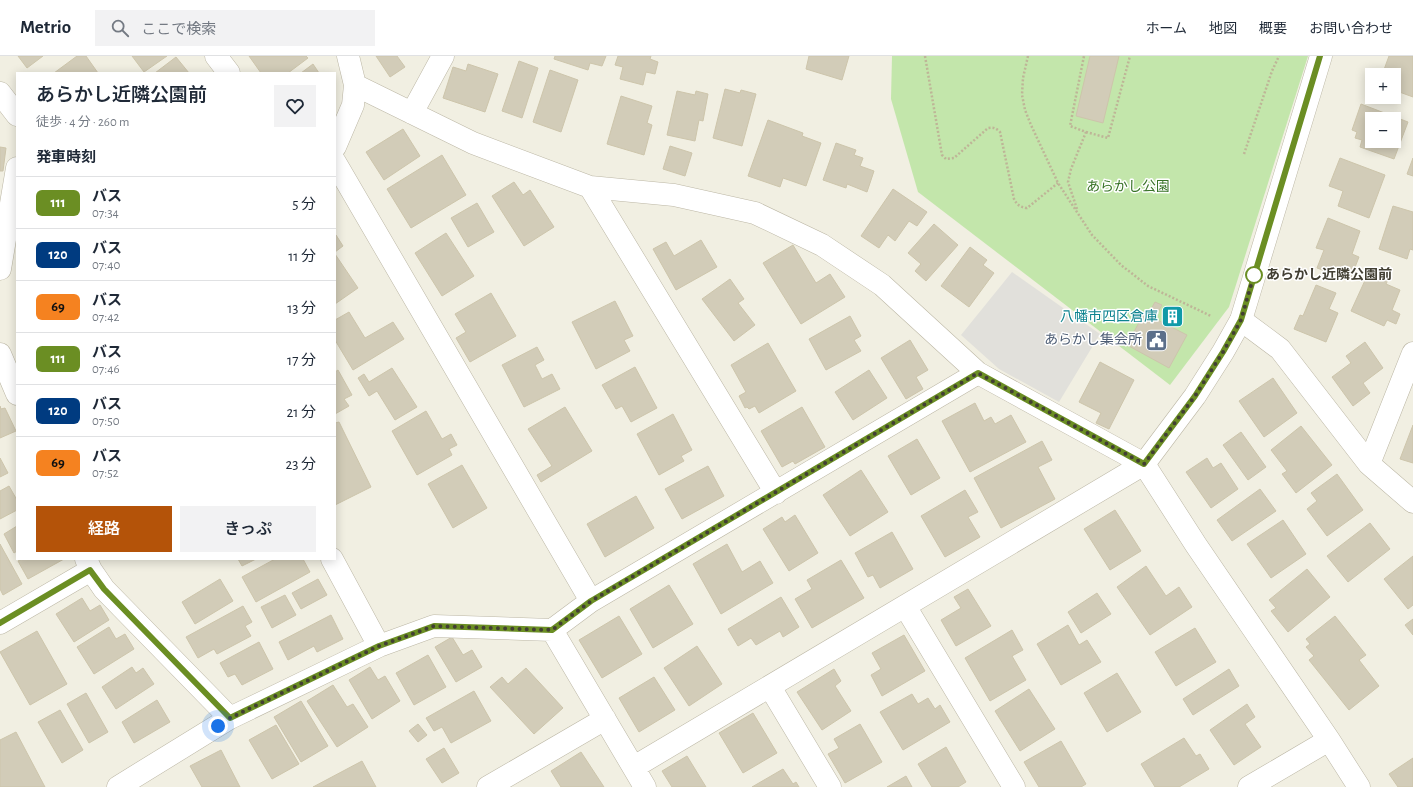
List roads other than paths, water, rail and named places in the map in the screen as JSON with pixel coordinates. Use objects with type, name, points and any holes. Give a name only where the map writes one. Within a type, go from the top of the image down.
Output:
[{"type":"street","points":[[216,56],[228,72]]},
{"type":"street","points":[[336,145],[354,105],[355,85],[348,56]]},
{"type":"street","points":[[412,112],[443,56]]},
{"type":"street","points":[[634,767],[1144,464],[1195,396],[1241,320],[1320,56]]},
{"type":"street","points":[[355,85],[473,143],[590,186],[674,195],[755,213],[822,245],[882,285],[978,373],[1144,464],[1196,545],[1359,787]]},
{"type":"street","points":[[0,93],[16,114]]},
{"type":"street","points":[[336,164],[591,601]]},
{"type":"street","points":[[0,269],[16,174]]},
{"type":"street","points":[[590,186],[776,493]]},
{"type":"street","points":[[1241,320],[1280,349],[1369,464],[1413,502]]},
{"type":"street","points":[[1369,464],[1413,353]]},
{"type":"street","points":[[0,354],[16,392]]},
{"type":"street","points":[[118,787],[230,718],[379,646],[434,626],[552,630],[591,601],[978,373]]},
{"type":"street","points":[[333,560],[379,646]]},
{"type":"street","points":[[0,623],[88,564],[104,589],[230,718]]},
{"type":"street","points":[[906,606],[1014,787]]},
{"type":"street","points":[[552,630],[645,787]]},
{"type":"street","points":[[770,687],[830,787]]},
{"type":"street","points":[[488,787],[605,719]]},
{"type":"street","points":[[1249,787],[1328,740]]},
{"type":"place","name":"あらかし近隣公園前","points":[[1254,275]]},
{"type":"place","name":"八幡市四区倉庫","points":[[1173,317]]},
{"type":"place","name":"あらかし集会所","points":[[1157,340]]},
{"type":"park label","name":"あらかし公園","points":[[1128,187]]}]
